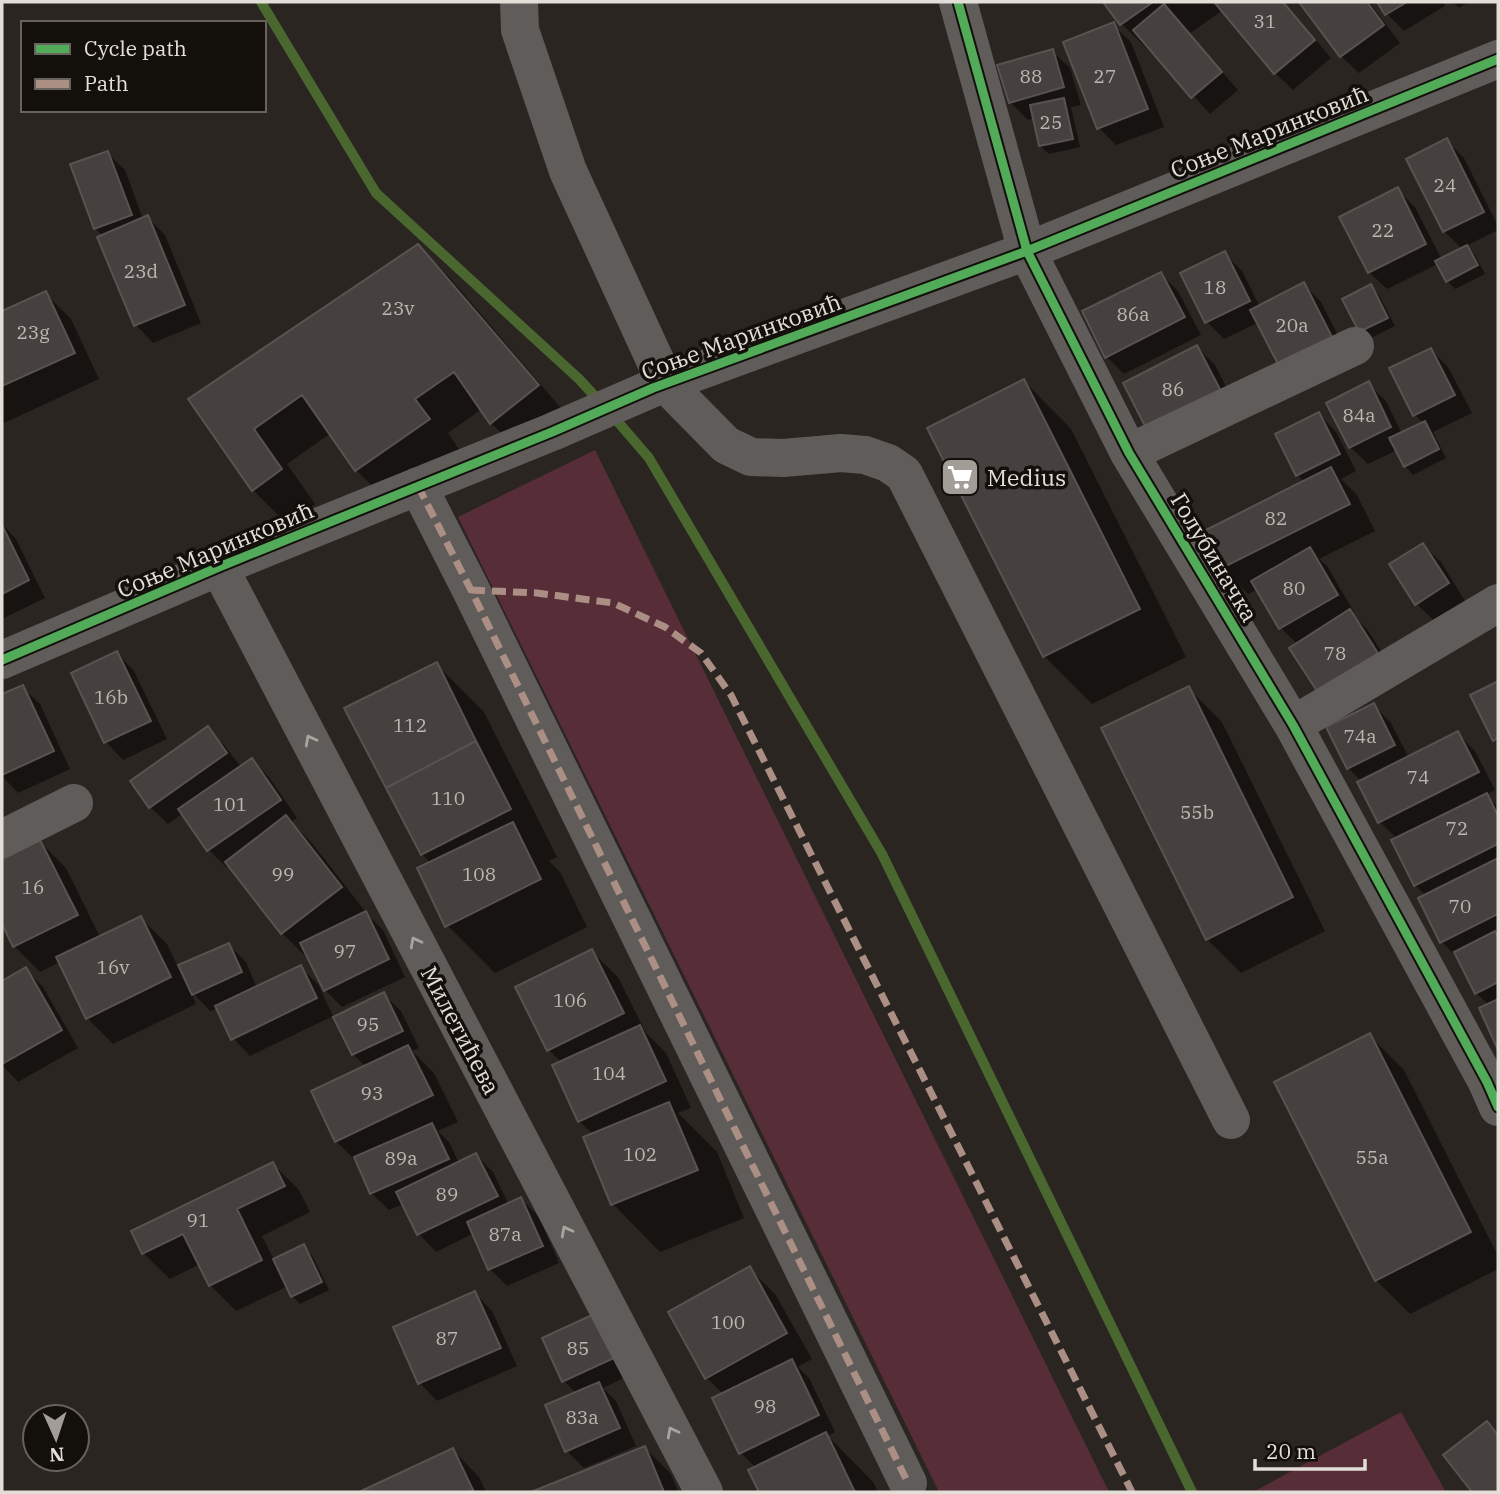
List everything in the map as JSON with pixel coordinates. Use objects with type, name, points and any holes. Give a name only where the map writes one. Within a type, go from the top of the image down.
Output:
[{"type":"street","points":[[519,2],[520,30],[568,171],[659,386],[726,445],[751,457],[783,458],[841,453],[865,455],[888,463],[904,474],[1231,1120]]},
{"type":"street","name":"Голубиначка","points":[[958,2],[1027,251],[1129,453],[1293,726],[1494,1089]]},
{"type":"street","name":"Соње Маринковић","points":[[2,660],[219,567],[659,386],[1027,251],[1498,59]]},
{"type":"street","points":[[1129,453],[1355,346]]},
{"type":"street","points":[[418,485],[908,1483]]},
{"type":"street","name":"Милетићева","points":[[219,567],[704,1492]]},
{"type":"street","points":[[1293,726],[1498,603]]},
{"type":"street","points":[[2,839],[74,803]]},
{"type":"shaded area","points":[[595,450],[1109,1492],[939,1492],[458,517]]},
{"type":"shaded area","points":[[1401,1412],[1446,1492],[1253,1492]]},
{"type":"building","points":[[1103,2],[1153,2],[1120,25]]},
{"type":"building","points":[[1214,2],[1283,2],[1315,40],[1274,74]]},
{"type":"building","points":[[1299,2],[1367,2],[1384,25],[1340,57]]},
{"type":"building","points":[[1377,2],[1407,2],[1385,15]]},
{"type":"building","points":[[1164,4],[1222,72],[1191,98],[1133,30]]},
{"type":"building","points":[[1114,22],[1148,109],[1097,129],[1063,42]]},
{"type":"building","points":[[1053,49],[1064,87],[1009,103],[997,65]]},
{"type":"building","points":[[1064,98],[1073,139],[1039,146],[1030,105]]},
{"type":"building","points":[[1447,138],[1484,212],[1443,232],[1406,159]]},
{"type":"building","points":[[108,151],[132,215],[94,229],[70,164]]},
{"type":"building","points":[[1398,187],[1426,244],[1368,273],[1339,217]]},
{"type":"building","points":[[148,215],[185,305],[134,326],[97,237]]},
{"type":"building","points":[[418,244],[539,385],[490,424],[454,372],[415,399],[430,419],[355,471],[302,395],[254,429],[282,469],[252,491],[188,399]]},
{"type":"building","points":[[1467,245],[1478,265],[1446,282],[1435,261]]},
{"type":"building","points":[[1225,251],[1250,301],[1205,323],[1180,273]]},
{"type":"building","points":[[1161,272],[1185,317],[1105,358],[1082,311]]},
{"type":"building","points":[[1304,282],[1334,341],[1280,368],[1250,310]]},
{"type":"building","points":[[1371,284],[1388,318],[1359,332],[1342,299]]},
{"type":"building","points":[[46,291],[75,353],[2,386],[2,311]]},
{"type":"building","points":[[1197,345],[1223,395],[1148,432],[1123,383]]},
{"type":"building","points":[[1431,348],[1455,395],[1413,416],[1389,368]]},
{"type":"building","points":[[1024,379],[1140,609],[1043,657],[927,428]]},
{"type":"building","points":[[1369,381],[1391,427],[1349,448],[1326,403]]},
{"type":"building","points":[[1319,412],[1340,454],[1296,476],[1275,434]]},
{"type":"building","points":[[1425,421],[1439,449],[1404,467],[1389,438]]},
{"type":"building","points":[[1331,467],[1350,504],[1220,569],[1202,532]]},
{"type":"building","points":[[2,525],[29,580],[2,594]]},
{"type":"building","points":[[1423,543],[1449,583],[1415,605],[1389,564]]},
{"type":"building","points":[[1310,547],[1338,595],[1279,629],[1251,581]]},
{"type":"building","points":[[1350,609],[1381,658],[1321,697],[1289,648]]},
{"type":"building","points":[[117,651],[151,721],[104,743],[71,673]]},
{"type":"building","points":[[437,662],[476,741],[386,788],[344,708]]},
{"type":"building","points":[[1498,681],[1498,738],[1493,741],[1470,695]]},
{"type":"building","points":[[23,685],[54,751],[2,775],[2,694]]},
{"type":"building","points":[[1189,686],[1293,897],[1206,940],[1101,728]]},
{"type":"building","points":[[1374,703],[1395,745],[1347,769],[1326,727]]},
{"type":"building","points":[[208,726],[227,753],[149,808],[130,781]]},
{"type":"building","points":[[1458,731],[1479,772],[1378,823],[1357,782]]},
{"type":"building","points":[[476,741],[511,809],[421,855],[386,788]]},
{"type":"building","points":[[252,758],[281,800],[207,851],[178,809]]},
{"type":"building","points":[[1487,793],[1498,816],[1498,844],[1414,886],[1391,840]]},
{"type":"building","points":[[286,815],[342,887],[281,934],[225,862]]},
{"type":"building","points":[[513,822],[541,879],[445,927],[417,868]]},
{"type":"building","points":[[40,840],[78,915],[13,947],[2,924],[2,859]]},
{"type":"building","points":[[1498,858],[1498,914],[1440,943],[1418,898]]},
{"type":"building","points":[[366,911],[389,959],[324,991],[300,943]]},
{"type":"building","points":[[141,916],[171,977],[86,1019],[56,957]]},
{"type":"building","points":[[1495,931],[1498,936],[1498,982],[1475,994],[1454,952]]},
{"type":"building","points":[[229,943],[242,972],[192,995],[178,965]]},
{"type":"building","points":[[592,949],[624,1013],[547,1051],[515,987]]},
{"type":"building","points":[[301,965],[317,998],[231,1040],[215,1006]]},
{"type":"building","points":[[26,967],[62,1030],[2,1064],[2,981]]},
{"type":"building","points":[[384,992],[403,1031],[352,1055],[333,1017]]},
{"type":"building","points":[[1498,999],[1498,1050],[1479,1008]]},
{"type":"building","points":[[640,1025],[666,1081],[578,1122],[552,1065]]},
{"type":"building","points":[[1370,1033],[1471,1232],[1375,1281],[1274,1082]]},
{"type":"building","points":[[408,1045],[433,1095],[335,1142],[311,1091]]},
{"type":"building","points":[[669,1102],[698,1170],[611,1205],[583,1137]]},
{"type":"building","points":[[432,1123],[449,1159],[370,1194],[354,1157]]},
{"type":"building","points":[[476,1153],[498,1196],[417,1235],[396,1192]]},
{"type":"building","points":[[273,1162],[285,1186],[237,1209],[262,1260],[209,1286],[183,1234],[142,1254],[131,1231]]},
{"type":"building","points":[[521,1197],[543,1246],[488,1270],[467,1222]]},
{"type":"building","points":[[304,1244],[322,1282],[291,1297],[273,1259]]},
{"type":"building","points":[[750,1266],[787,1333],[705,1379],[668,1312]]},
{"type":"building","points":[[475,1291],[501,1348],[418,1384],[393,1327]]},
{"type":"building","points":[[594,1314],[614,1358],[562,1382],[542,1338]]},
{"type":"building","points":[[792,1359],[819,1415],[739,1454],[712,1398]]},
{"type":"building","points":[[599,1382],[620,1428],[565,1452],[545,1405]]},
{"type":"building","points":[[1487,1421],[1498,1435],[1498,1492],[1472,1492],[1443,1455]]},
{"type":"building","points":[[826,1432],[855,1492],[759,1492],[748,1470]]},
{"type":"building","points":[[645,1446],[664,1492],[531,1492]]},
{"type":"building","points":[[453,1448],[474,1492],[359,1492]]},
{"type":"waterway","points":[[261,2],[376,193],[579,379],[601,403]]},
{"type":"waterway","points":[[612,415],[649,458],[882,854],[1192,1492]]},
{"type":"marked path","points":[[418,486],[908,1483]]},
{"type":"marked path","points":[[471,590],[537,593],[613,603],[665,627],[701,653],[731,695],[1132,1492]]},
{"type":"cycle path","points":[[958,2],[1027,251],[1129,453],[1293,725],[1487,1082],[1498,1107]]},
{"type":"cycle path","points":[[2,660],[219,567],[552,432],[653,388],[1027,251],[1498,59]]},
{"type":"place","name":"Medius","points":[[960,477]]}]
